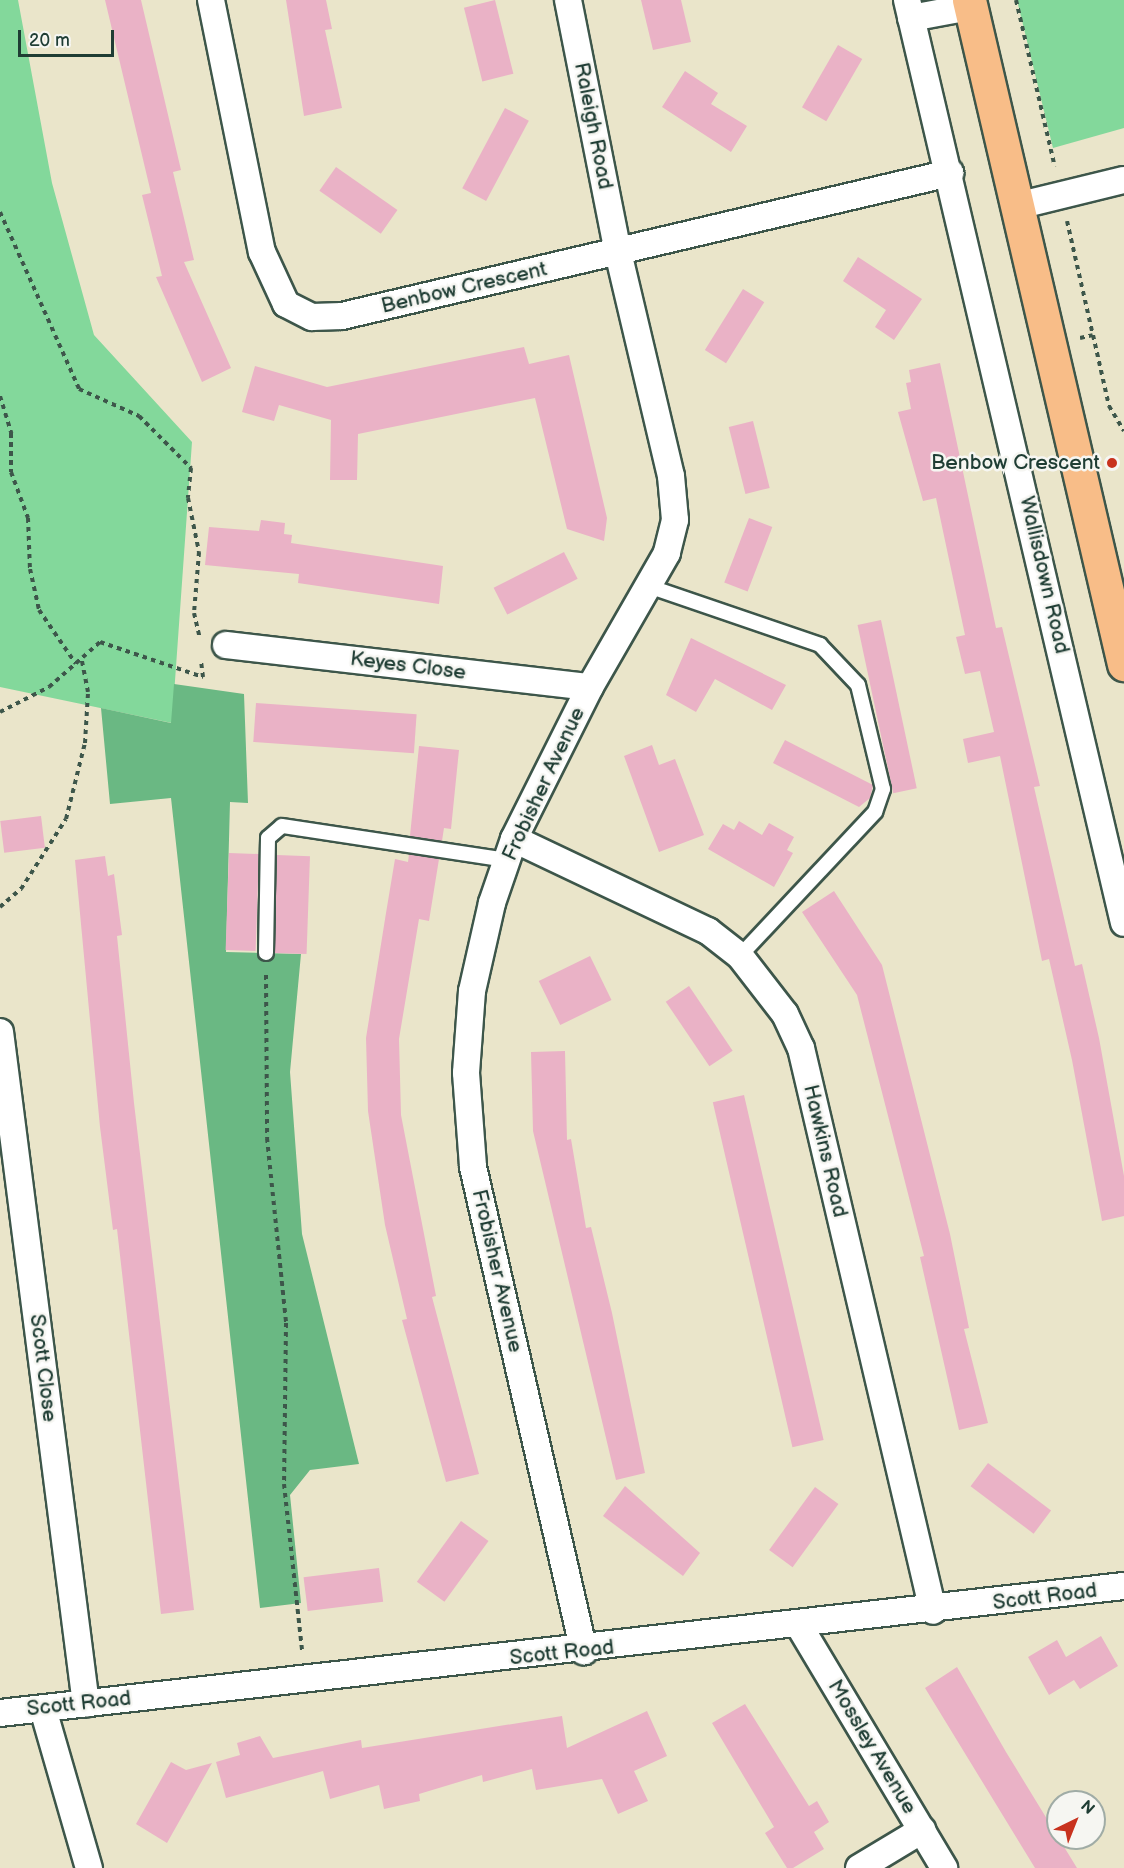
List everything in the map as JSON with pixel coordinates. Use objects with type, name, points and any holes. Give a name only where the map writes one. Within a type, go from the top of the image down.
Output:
[{"type":"main road","name":"Wallisdown Road","points":[[969,3],[1124,664]]},
{"type":"street","name":"Benbow Crescent","points":[[211,0],[262,252],[286,304],[312,316],[342,316],[950,173]]},
{"type":"street","name":"Raleigh Road","points":[[568,0],[618,252]]},
{"type":"street","name":"Wallisdown Road","points":[[969,3],[909,9],[950,173],[1124,923]]},
{"type":"street","points":[[1017,206],[1124,180]]},
{"type":"street","name":"Frobisher Avenue","points":[[584,1651],[473,1167],[466,1073],[472,991],[510,850],[590,687],[667,553],[675,520],[671,476],[618,252]]},
{"type":"street","name":"Keyes Close","points":[[226,645],[590,687]]},
{"type":"street","name":"Hawkins Road","points":[[510,850],[691,920],[740,956],[785,1014],[801,1048],[933,1611]]},
{"type":"street","name":"Scott Close","points":[[0,1032],[86,1704]]},
{"type":"street","name":"Scott Road","points":[[0,1713],[584,1651],[1124,1587]]},
{"type":"street","name":"Mossley Avenue","points":[[800,1626],[944,1868]]},
{"type":"street","points":[[43,1709],[89,1868]]},
{"type":"street","points":[[859,1868],[922,1830]]},
{"type":"lane","points":[[648,586],[820,645],[858,685],[883,789],[875,812],[740,956]]},
{"type":"lane","points":[[266,953],[268,838],[282,826],[510,850]]},
{"type":"path","points":[[0,212],[79,389],[139,416],[190,468],[200,641]]},
{"type":"path","points":[[1051,346],[1094,335],[1110,406],[1124,431]]},
{"type":"path","points":[[0,396],[11,433],[11,472],[28,518],[30,569],[39,610],[76,664]]},
{"type":"path","points":[[0,712],[49,687],[100,642],[203,676],[200,651]]},
{"type":"path","points":[[0,908],[21,889],[66,819],[85,743],[88,692],[82,659]]},
{"type":"path","points":[[266,953],[267,1138],[286,1323],[284,1484],[305,1679]]},
{"type":"green space","points":[[0,0],[18,0],[52,183],[94,335],[192,442],[172,723],[0,687]]},
{"type":"green space","points":[[1017,0],[1124,0],[1124,128],[1053,148]]},
{"type":"green space","points":[[174,684],[244,694],[248,803],[230,802],[226,952],[301,954],[290,1072],[302,1234],[359,1464],[310,1470],[290,1495],[301,1603],[260,1608],[171,798],[110,804],[101,708],[171,723]]},
{"type":"building","points":[[105,0],[141,0],[181,170],[173,172],[194,260],[184,262],[231,368],[202,382],[156,277],[162,276],[142,195],[151,193]]},
{"type":"building","points":[[286,0],[326,0],[332,29],[325,30],[342,108],[304,116]]},
{"type":"building","points":[[495,0],[513,74],[482,81],[464,8]]},
{"type":"building","points":[[641,0],[681,0],[691,42],[653,50]]},
{"type":"building","points":[[838,45],[862,59],[826,121],[802,107]]},
{"type":"building","points":[[685,71],[718,93],[711,104],[747,126],[731,152],[662,107]]},
{"type":"building","points":[[505,108],[529,121],[486,201],[462,188]]},
{"type":"building","points":[[336,167],[397,210],[381,234],[319,191]]},
{"type":"building","points":[[858,257],[922,299],[894,340],[875,327],[886,310],[843,281]]},
{"type":"building","points":[[743,289],[764,302],[726,363],[705,350]]},
{"type":"building","points":[[524,347],[529,364],[569,355],[607,518],[604,541],[567,529],[535,398],[358,434],[357,480],[330,480],[331,420],[279,405],[274,421],[242,412],[255,366],[327,387]]},
{"type":"building","points":[[940,363],[996,628],[1002,627],[1040,786],[1034,787],[1075,966],[1082,964],[1099,1038],[1124,1176],[1124,1216],[1102,1221],[1072,1060],[1049,959],[1042,961],[1000,756],[968,763],[963,739],[994,732],[980,671],[965,674],[956,637],[965,635],[936,498],[923,501],[898,412],[911,409],[906,383],[911,382],[909,370]]},
{"type":"building","points":[[753,421],[770,488],[745,494],[729,427]]},
{"type":"building","points":[[749,518],[772,527],[748,591],[724,582]]},
{"type":"building","points":[[261,520],[285,523],[284,534],[292,535],[291,543],[443,566],[439,604],[298,583],[299,574],[205,565],[209,527],[259,531]]},
{"type":"building","points":[[564,552],[578,579],[507,615],[494,588]]},
{"type":"building","points":[[881,620],[917,788],[893,793],[858,625]]},
{"type":"building","points":[[691,638],[786,685],[772,710],[715,679],[696,712],[666,695]]},
{"type":"building","points":[[256,703],[417,714],[414,753],[253,742]]},
{"type":"building","points":[[785,740],[873,785],[870,798],[859,807],[773,763]]},
{"type":"building","points":[[652,745],[659,765],[675,759],[704,835],[659,852],[624,756]]},
{"type":"building","points":[[419,746],[459,750],[451,829],[444,828],[442,841],[410,836]]},
{"type":"building","points":[[41,816],[45,848],[4,853],[0,821]]},
{"type":"building","points":[[739,821],[762,835],[769,823],[794,837],[787,850],[793,853],[774,887],[708,849],[723,824],[734,830]]},
{"type":"building","points":[[229,853],[259,854],[256,951],[226,950]]},
{"type":"building","points":[[409,854],[439,859],[429,921],[419,919],[399,1039],[401,1115],[436,1296],[432,1297],[479,1474],[446,1482],[402,1320],[407,1319],[385,1225],[368,1111],[366,1038],[395,859],[408,862]]},
{"type":"building","points":[[277,855],[310,856],[307,954],[274,953]]},
{"type":"building","points":[[105,856],[108,876],[114,874],[122,935],[117,936],[134,1103],[194,1610],[161,1614],[117,1229],[113,1230],[100,1127],[75,860]]},
{"type":"building","points":[[834,891],[882,965],[950,1234],[969,1328],[964,1329],[988,1423],[959,1430],[920,1257],[924,1256],[857,995],[802,912]]},
{"type":"building","points":[[590,956],[611,1000],[560,1025],[539,981]]},
{"type":"building","points":[[689,986],[733,1051],[709,1066],[666,1002]]},
{"type":"building","points":[[565,1051],[567,1140],[571,1139],[586,1228],[591,1227],[612,1313],[645,1473],[616,1480],[533,1131],[531,1052]]},
{"type":"building","points":[[744,1095],[824,1440],[792,1447],[713,1102]]},
{"type":"building","points":[[988,1463],[1051,1511],[1034,1534],[971,1486]]},
{"type":"building","points":[[625,1486],[700,1553],[683,1576],[603,1516]]},
{"type":"building","points":[[815,1487],[838,1504],[793,1567],[769,1550]]},
{"type":"building","points":[[461,1521],[489,1541],[444,1602],[417,1582]]},
{"type":"building","points":[[379,1568],[383,1602],[308,1611],[304,1577]]},
{"type":"building","points":[[1101,1636],[1118,1666],[1080,1689],[1074,1680],[1049,1695],[1028,1657],[1057,1640],[1066,1657]]},
{"type":"building","points":[[957,1667],[1046,1817],[1046,1850],[1066,1850],[1077,1868],[1035,1868],[925,1688]]},
{"type":"building","points":[[745,1704],[809,1806],[817,1801],[829,1822],[814,1832],[824,1849],[793,1868],[787,1868],[765,1833],[774,1827],[712,1723]]},
{"type":"building","points":[[647,1711],[667,1756],[634,1771],[648,1801],[618,1814],[602,1779],[536,1790],[532,1769],[483,1782],[482,1775],[419,1794],[420,1801],[384,1809],[379,1785],[330,1799],[323,1771],[226,1798],[216,1762],[240,1755],[237,1743],[260,1736],[273,1758],[361,1740],[362,1748],[562,1716],[567,1748]]},
{"type":"building","points":[[171,1762],[186,1770],[212,1763],[167,1843],[136,1824]]},
{"type":"place","name":"Benbow Crescent","points":[[1112,463]]}]
